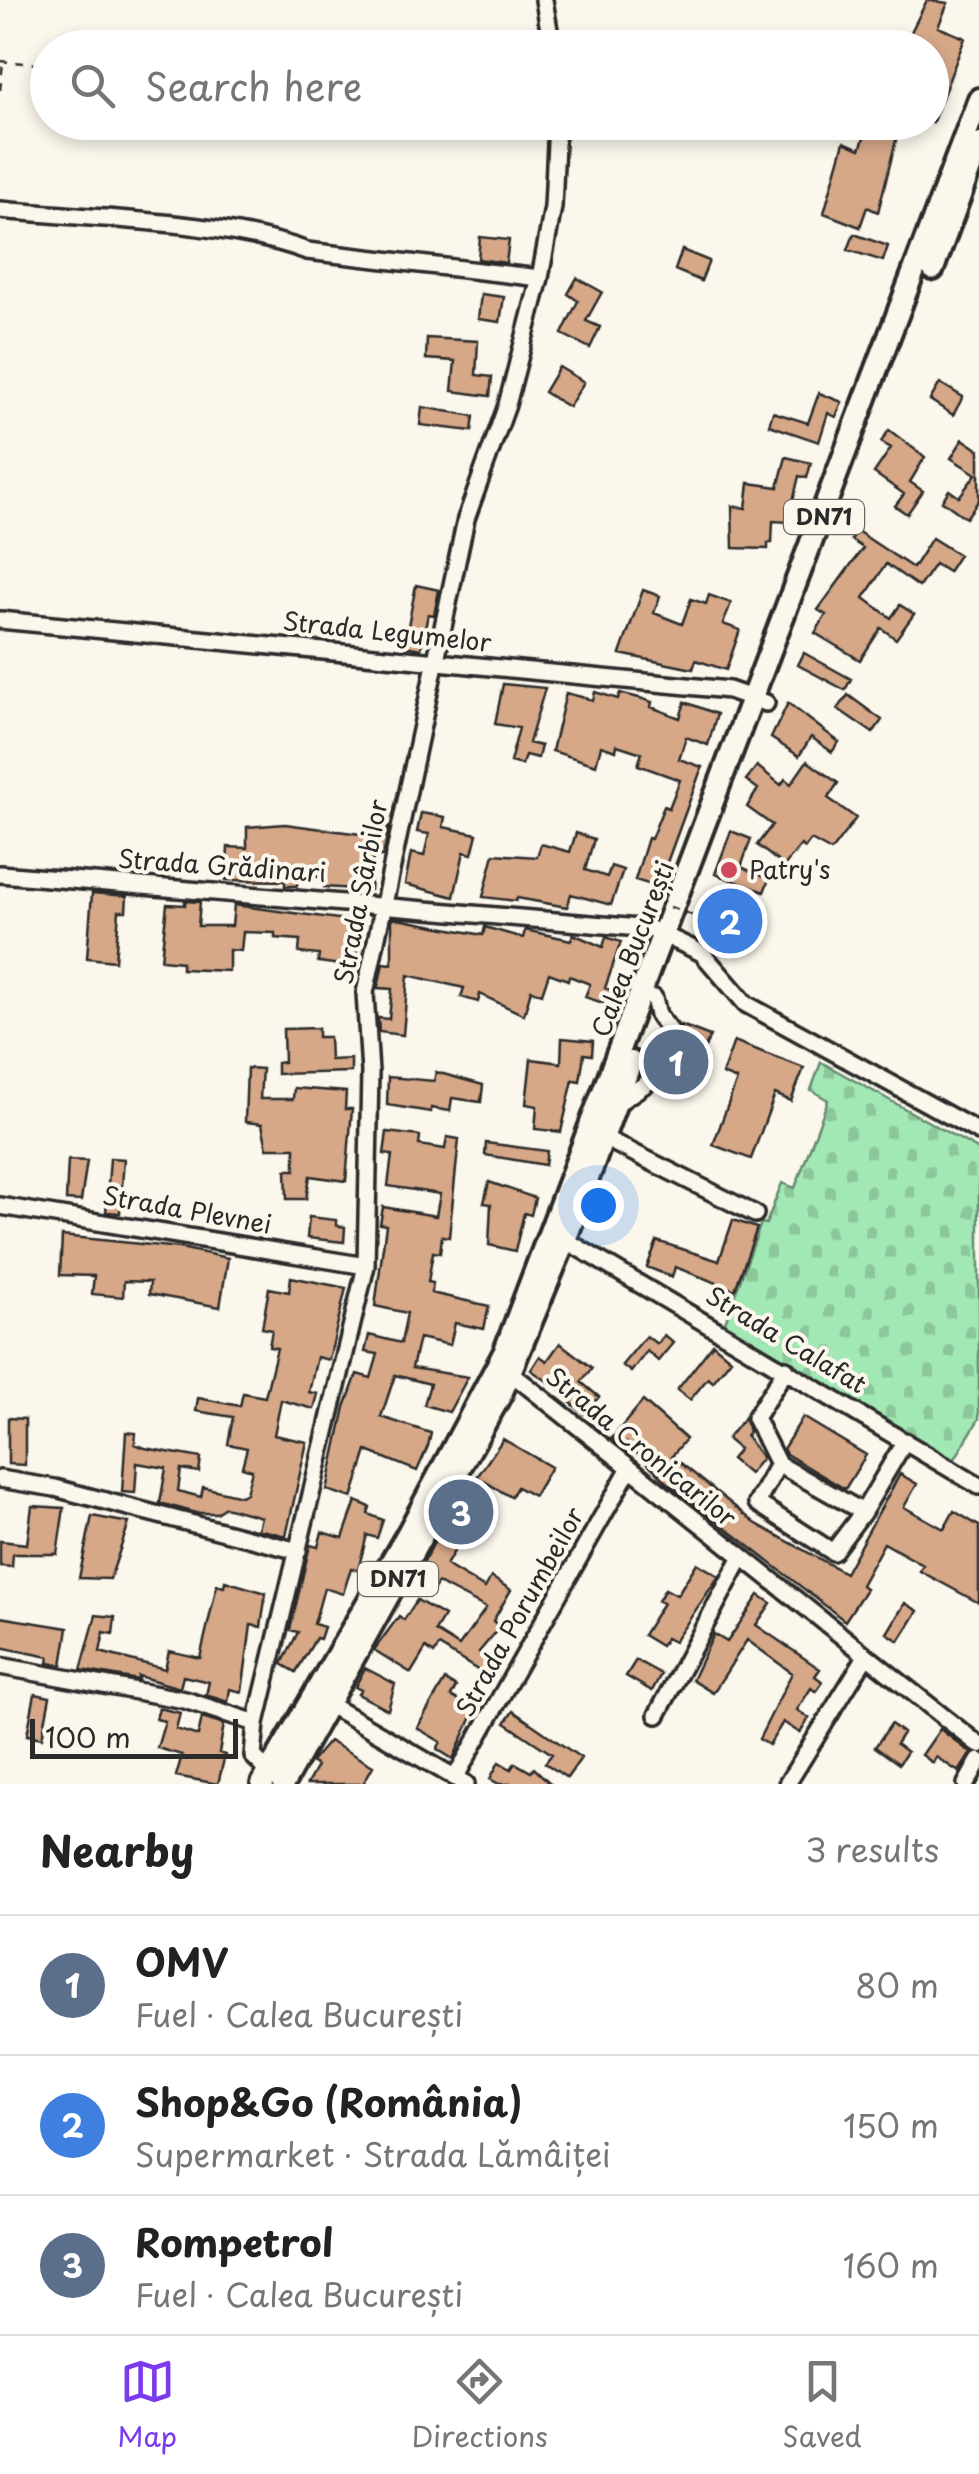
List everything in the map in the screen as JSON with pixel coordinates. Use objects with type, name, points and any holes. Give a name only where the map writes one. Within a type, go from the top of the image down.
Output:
[{"type":"main road","name":"Calea București","points":[[274,1781],[328,1704],[504,1371],[760,701],[979,99]]},
{"type":"main road","name":"Calea București","points":[[760,701],[979,144]]},
{"type":"main road","name":"Calea București","points":[[559,1235],[604,1138],[672,936]]},
{"type":"main road","name":"Calea București","points":[[274,1781],[504,1371]]},
{"type":"street","points":[[544,0],[549,30]]},
{"type":"street","name":"Strada Sârbilor","points":[[274,1781],[252,1756],[256,1724],[366,1266],[370,1072],[364,1013],[466,518],[507,405],[540,278],[552,207],[557,142]]},
{"type":"street","points":[[0,210],[216,232],[279,240],[307,250],[540,278]]},
{"type":"street","name":"Strada Legumelor","points":[[0,620],[225,640],[433,665],[729,690],[760,701]]},
{"type":"street","name":"Strada Grădinari","points":[[0,874],[634,926],[672,936]]},
{"type":"street","points":[[672,936],[714,964],[746,1004],[979,1132]]},
{"type":"street","points":[[604,1138],[755,1214]]},
{"type":"street","name":"Strada Plevnei","points":[[0,1206],[366,1266]]},
{"type":"street","name":"Strada Calafat","points":[[559,1235],[979,1486]]},
{"type":"street","points":[[786,1369],[755,1418],[778,1464],[863,1512]]},
{"type":"street","name":"Strada Cronicarilor","points":[[504,1371],[979,1745]]},
{"type":"street","points":[[778,1464],[757,1504],[833,1552],[863,1512],[905,1441]]},
{"type":"street","name":"Strada Porumbeilor","points":[[328,1704],[461,1781],[628,1471]]},
{"type":"street","points":[[0,1478],[55,1488],[298,1552]]},
{"type":"street","name":"Strada Cronicarilor","points":[[656,1715],[740,1560]]},
{"type":"street","points":[[788,1784],[865,1658]]},
{"type":"street","points":[[0,1666],[185,1700],[256,1724]]},
{"type":"street","points":[[966,1784],[979,1761]]},
{"type":"path","points":[[0,90],[2,62],[30,64]]},
{"type":"path","points":[[547,140],[557,142]]},
{"type":"path","points":[[670,907],[692,915]]},
{"type":"green space","points":[[821,1062],[979,1150],[979,1419],[953,1462],[724,1325],[761,1223],[766,1224],[782,1183],[795,1188],[828,1100],[811,1090]]},
{"type":"building","points":[[927,0],[948,3],[938,27],[945,30],[912,30]]},
{"type":"building","points":[[949,31],[965,38],[949,80]]},
{"type":"building","points":[[863,140],[896,140],[878,212],[867,207],[860,227],[824,213],[844,142],[860,149]]},
{"type":"building","points":[[854,234],[888,246],[883,261],[848,250]]},
{"type":"building","points":[[480,237],[509,240],[506,263],[478,259]]},
{"type":"building","points":[[682,250],[709,261],[701,281],[675,270]]},
{"type":"building","points":[[577,278],[602,292],[586,321],[600,327],[590,348],[562,334],[578,301],[568,294]]},
{"type":"building","points":[[481,294],[504,297],[500,322],[478,319]]},
{"type":"building","points":[[427,338],[478,341],[476,375],[492,377],[490,396],[452,391],[455,361],[426,359]]},
{"type":"building","points":[[559,367],[584,382],[569,407],[544,392]]},
{"type":"building","points":[[940,383],[963,397],[953,415],[930,400]]},
{"type":"building","points":[[819,393],[842,402],[836,417],[828,413],[819,442],[769,425],[773,412],[808,423]]},
{"type":"building","points":[[422,407],[474,416],[472,431],[420,425]]},
{"type":"building","points":[[889,430],[925,457],[910,482],[923,491],[907,514],[895,506],[904,494],[874,473],[891,448],[881,442]]},
{"type":"building","points":[[963,439],[979,450],[979,500],[966,518],[942,501],[949,490],[959,497],[976,474],[951,458]]},
{"type":"building","points":[[786,457],[811,463],[807,478],[799,476],[788,522],[773,521],[768,549],[733,548],[732,506],[746,508],[749,483],[778,487]]},
{"type":"building","points":[[857,531],[913,568],[932,538],[959,555],[948,572],[935,564],[919,587],[886,564],[864,598],[891,618],[900,605],[914,614],[896,639],[881,628],[860,660],[815,633],[826,615],[818,610],[863,548],[851,540]]},
{"type":"building","points":[[416,585],[439,590],[434,615],[428,614],[421,649],[404,646]]},
{"type":"building","points":[[643,590],[660,596],[654,613],[682,624],[691,599],[706,604],[709,595],[731,603],[723,624],[740,630],[726,670],[696,660],[693,669],[620,654]]},
{"type":"building","points":[[804,653],[851,679],[845,690],[798,665]]},
{"type":"building","points":[[503,684],[545,688],[529,743],[541,746],[538,758],[525,755],[522,765],[510,762],[519,728],[495,724]]},
{"type":"building","points":[[595,692],[618,699],[620,693],[643,699],[652,702],[651,707],[680,718],[685,702],[717,714],[708,745],[686,737],[679,759],[702,767],[658,887],[635,880],[648,838],[651,839],[664,806],[669,808],[680,780],[638,765],[642,753],[617,745],[616,751],[601,746],[596,765],[552,751],[566,693],[593,700]]},
{"type":"building","points":[[848,695],[882,720],[873,733],[838,709]]},
{"type":"building","points":[[788,703],[839,742],[832,752],[811,737],[799,756],[771,738]]},
{"type":"building","points":[[807,761],[838,783],[828,798],[856,818],[831,851],[811,840],[805,848],[801,845],[784,866],[757,845],[772,825],[747,807],[758,789],[746,780],[757,766],[781,785],[785,779],[791,784]]},
{"type":"building","points":[[421,813],[445,817],[443,827],[477,834],[472,854],[464,852],[454,897],[405,884],[411,853],[424,856],[429,834],[417,832]]},
{"type":"building","points":[[285,824],[368,835],[369,825],[389,827],[383,856],[373,856],[370,890],[324,887],[324,877],[297,876],[297,886],[285,886],[285,881],[226,880],[228,847],[247,848],[247,827]]},
{"type":"building","points":[[731,831],[751,839],[741,867],[769,879],[764,892],[715,874]]},
{"type":"building","points":[[576,833],[594,839],[585,870],[607,877],[611,866],[623,870],[611,905],[571,894],[567,907],[517,898],[516,901],[483,897],[494,854],[537,857],[541,844],[570,852]]},
{"type":"building","points":[[92,893],[127,896],[126,911],[119,911],[115,961],[87,958]]},
{"type":"building","points":[[721,899],[749,907],[735,954],[699,939],[702,929],[711,931]]},
{"type":"building","points":[[185,901],[200,902],[198,926],[232,926],[234,905],[354,921],[353,927],[360,928],[356,956],[351,955],[349,966],[318,962],[319,955],[299,953],[300,940],[275,938],[275,933],[243,932],[241,951],[229,950],[229,971],[182,969],[182,962],[161,960],[167,904],[185,905]]},
{"type":"building","points":[[392,918],[483,935],[485,927],[523,938],[525,930],[571,940],[573,934],[603,947],[606,937],[621,942],[605,988],[617,992],[612,1006],[585,997],[590,984],[569,976],[568,980],[549,973],[542,994],[531,990],[524,1015],[480,994],[478,1002],[461,997],[464,988],[408,975],[403,1035],[379,1032],[378,1018],[389,1019],[392,989],[378,988],[383,963],[392,964]]},
{"type":"building","points":[[681,1025],[710,1036],[691,1080],[669,1070],[682,1037]]},
{"type":"building","points":[[318,1028],[318,1037],[329,1037],[330,1060],[351,1059],[351,1072],[277,1074],[277,1063],[284,1062],[283,1029]]},
{"type":"building","points":[[562,1038],[593,1041],[592,1055],[584,1054],[580,1081],[573,1080],[561,1132],[535,1129],[537,1106],[526,1104],[531,1059],[561,1063]]},
{"type":"building","points":[[734,1041],[804,1068],[791,1101],[775,1094],[751,1159],[713,1145],[737,1080],[722,1074]]},
{"type":"building","points":[[247,1068],[262,1069],[260,1099],[293,1099],[294,1088],[346,1092],[345,1109],[352,1109],[346,1181],[310,1176],[306,1199],[287,1199],[286,1170],[295,1170],[295,1148],[267,1148],[262,1124],[245,1122]]},
{"type":"building","points":[[436,1072],[483,1085],[481,1102],[452,1098],[450,1111],[431,1108],[431,1112],[387,1105],[388,1077],[434,1081]]},
{"type":"building","points":[[387,1132],[420,1136],[419,1145],[445,1149],[447,1137],[459,1139],[449,1237],[442,1236],[440,1253],[433,1252],[428,1282],[433,1283],[431,1293],[489,1306],[484,1329],[455,1323],[450,1345],[419,1338],[412,1368],[468,1377],[449,1412],[424,1405],[430,1384],[395,1375],[381,1417],[431,1433],[428,1446],[417,1471],[367,1451],[352,1498],[327,1490],[345,1407],[357,1374],[371,1378],[378,1354],[365,1352],[369,1335],[401,1343],[407,1313],[375,1306],[386,1225],[380,1224],[383,1207],[436,1216],[440,1194],[388,1186],[392,1155],[384,1154]]},
{"type":"building","points":[[486,1143],[547,1151],[545,1165],[485,1155]]},
{"type":"building","points":[[110,1158],[124,1159],[120,1213],[106,1212]]},
{"type":"building","points":[[68,1160],[87,1161],[81,1201],[66,1200]]},
{"type":"building","points":[[489,1182],[535,1198],[531,1215],[524,1213],[515,1251],[489,1245],[491,1204],[484,1203]]},
{"type":"building","points":[[309,1217],[336,1220],[336,1225],[345,1227],[344,1242],[307,1238]]},
{"type":"building","points":[[733,1220],[757,1228],[735,1290],[675,1267],[672,1277],[647,1267],[657,1241],[719,1261]]},
{"type":"building","points":[[62,1236],[180,1248],[228,1258],[220,1307],[149,1294],[150,1282],[124,1281],[123,1297],[92,1294],[94,1276],[60,1275]]},
{"type":"building","points":[[291,1277],[346,1288],[329,1360],[317,1357],[309,1392],[318,1394],[314,1409],[281,1400],[274,1435],[307,1442],[286,1536],[258,1529],[261,1517],[225,1507],[216,1513],[196,1513],[160,1503],[166,1468],[137,1463],[135,1493],[122,1492],[126,1432],[136,1433],[135,1444],[145,1448],[201,1458],[199,1472],[181,1469],[178,1491],[201,1497],[203,1487],[241,1496],[246,1493],[252,1470],[242,1467],[247,1448],[228,1444],[233,1417],[196,1411],[198,1398],[240,1406],[243,1393],[265,1397],[277,1348],[269,1347],[272,1330],[262,1328],[269,1288],[289,1292]]},
{"type":"building","points":[[664,1335],[673,1343],[658,1361],[647,1351],[631,1372],[622,1365],[646,1336],[657,1344]]},
{"type":"building","points":[[560,1343],[592,1368],[581,1382],[599,1397],[584,1414],[570,1402],[573,1399],[531,1370],[540,1356],[547,1361]]},
{"type":"building","points":[[713,1344],[731,1359],[713,1382],[708,1378],[690,1400],[677,1390]]},
{"type":"building","points":[[643,1401],[686,1439],[672,1456],[755,1523],[845,1573],[900,1474],[917,1484],[904,1507],[944,1529],[954,1511],[979,1526],[979,1603],[920,1571],[923,1565],[884,1543],[861,1585],[866,1589],[845,1621],[668,1483],[627,1443],[624,1447],[612,1438]]},
{"type":"building","points":[[803,1417],[866,1455],[845,1489],[783,1449]]},
{"type":"building","points":[[8,1418],[25,1419],[25,1465],[8,1464]]},
{"type":"building","points":[[744,1418],[749,1431],[746,1436],[762,1458],[749,1474],[731,1459],[739,1449],[727,1439]]},
{"type":"building","points":[[503,1439],[551,1467],[534,1496],[517,1487],[511,1497],[477,1477]]},
{"type":"building","points":[[356,1501],[370,1507],[368,1514],[383,1520],[377,1538],[367,1535],[358,1570],[351,1568],[343,1594],[324,1588],[314,1624],[324,1627],[320,1639],[316,1638],[296,1672],[282,1664],[298,1632],[290,1630],[310,1545],[318,1547],[322,1532],[343,1538]]},
{"type":"building","points":[[32,1506],[64,1508],[57,1554],[13,1554],[12,1567],[0,1566],[0,1541],[27,1544]]},
{"type":"building","points":[[92,1516],[129,1523],[110,1579],[79,1578]]},
{"type":"building","points":[[437,1537],[456,1548],[446,1565],[485,1588],[491,1577],[511,1590],[493,1621],[500,1627],[479,1652],[498,1670],[492,1679],[439,1646],[434,1654],[426,1648],[411,1673],[374,1650],[399,1616],[404,1620],[417,1600],[444,1616],[435,1631],[459,1646],[486,1608],[438,1583],[431,1593],[413,1582]]},
{"type":"building","points":[[697,1563],[719,1576],[674,1642],[666,1638],[661,1646],[643,1635],[663,1603],[658,1601],[665,1589],[677,1595]]},
{"type":"building","points":[[225,1581],[266,1593],[261,1627],[251,1625],[242,1692],[230,1689],[228,1702],[206,1695],[209,1682],[183,1676],[180,1688],[138,1676],[138,1680],[81,1670],[96,1615],[115,1617],[113,1634],[104,1632],[100,1652],[165,1669],[169,1651],[200,1658],[217,1585],[224,1587]]},
{"type":"building","points":[[759,1595],[771,1603],[756,1625],[820,1669],[815,1676],[823,1682],[816,1692],[811,1688],[797,1710],[809,1718],[800,1733],[783,1722],[769,1745],[759,1739],[792,1673],[747,1640],[713,1693],[692,1680],[714,1634],[727,1642]]},
{"type":"building","points":[[905,1603],[918,1611],[899,1641],[887,1633]]},
{"type":"building","points":[[0,1617],[68,1628],[62,1665],[48,1663],[49,1657],[0,1647]]},
{"type":"building","points":[[636,1660],[661,1674],[652,1691],[626,1676]]},
{"type":"building","points":[[365,1668],[395,1684],[388,1710],[358,1694],[361,1690],[355,1687]]},
{"type":"building","points":[[445,1680],[456,1687],[451,1696],[475,1710],[453,1759],[437,1749],[441,1742],[417,1728]]},
{"type":"building","points":[[35,1694],[50,1697],[42,1738],[27,1735]]},
{"type":"building","points":[[159,1708],[180,1713],[176,1729],[198,1736],[202,1717],[224,1724],[219,1753],[225,1755],[218,1784],[176,1776],[182,1755],[157,1748],[165,1721],[156,1719]]},
{"type":"building","points":[[513,1711],[581,1758],[567,1778],[545,1763],[552,1754],[505,1723]]},
{"type":"building","points":[[891,1724],[903,1733],[896,1744],[907,1752],[899,1764],[875,1747]]},
{"type":"building","points":[[940,1729],[971,1753],[959,1772],[936,1757],[933,1763],[922,1755]]},
{"type":"building","points":[[329,1741],[373,1766],[363,1784],[307,1784],[317,1766],[311,1762]]},
{"type":"building","points":[[499,1762],[511,1769],[515,1763],[531,1772],[534,1768],[551,1784],[499,1784],[490,1779]]},
{"type":"place","name":"Patry's","points":[[729,870]]},
{"type":"place","name":"Shop&Go (România)","points":[[730,921]]},
{"type":"place","name":"OMV","points":[[676,1062]]},
{"type":"place","name":"Rompetrol","points":[[461,1512]]}]
